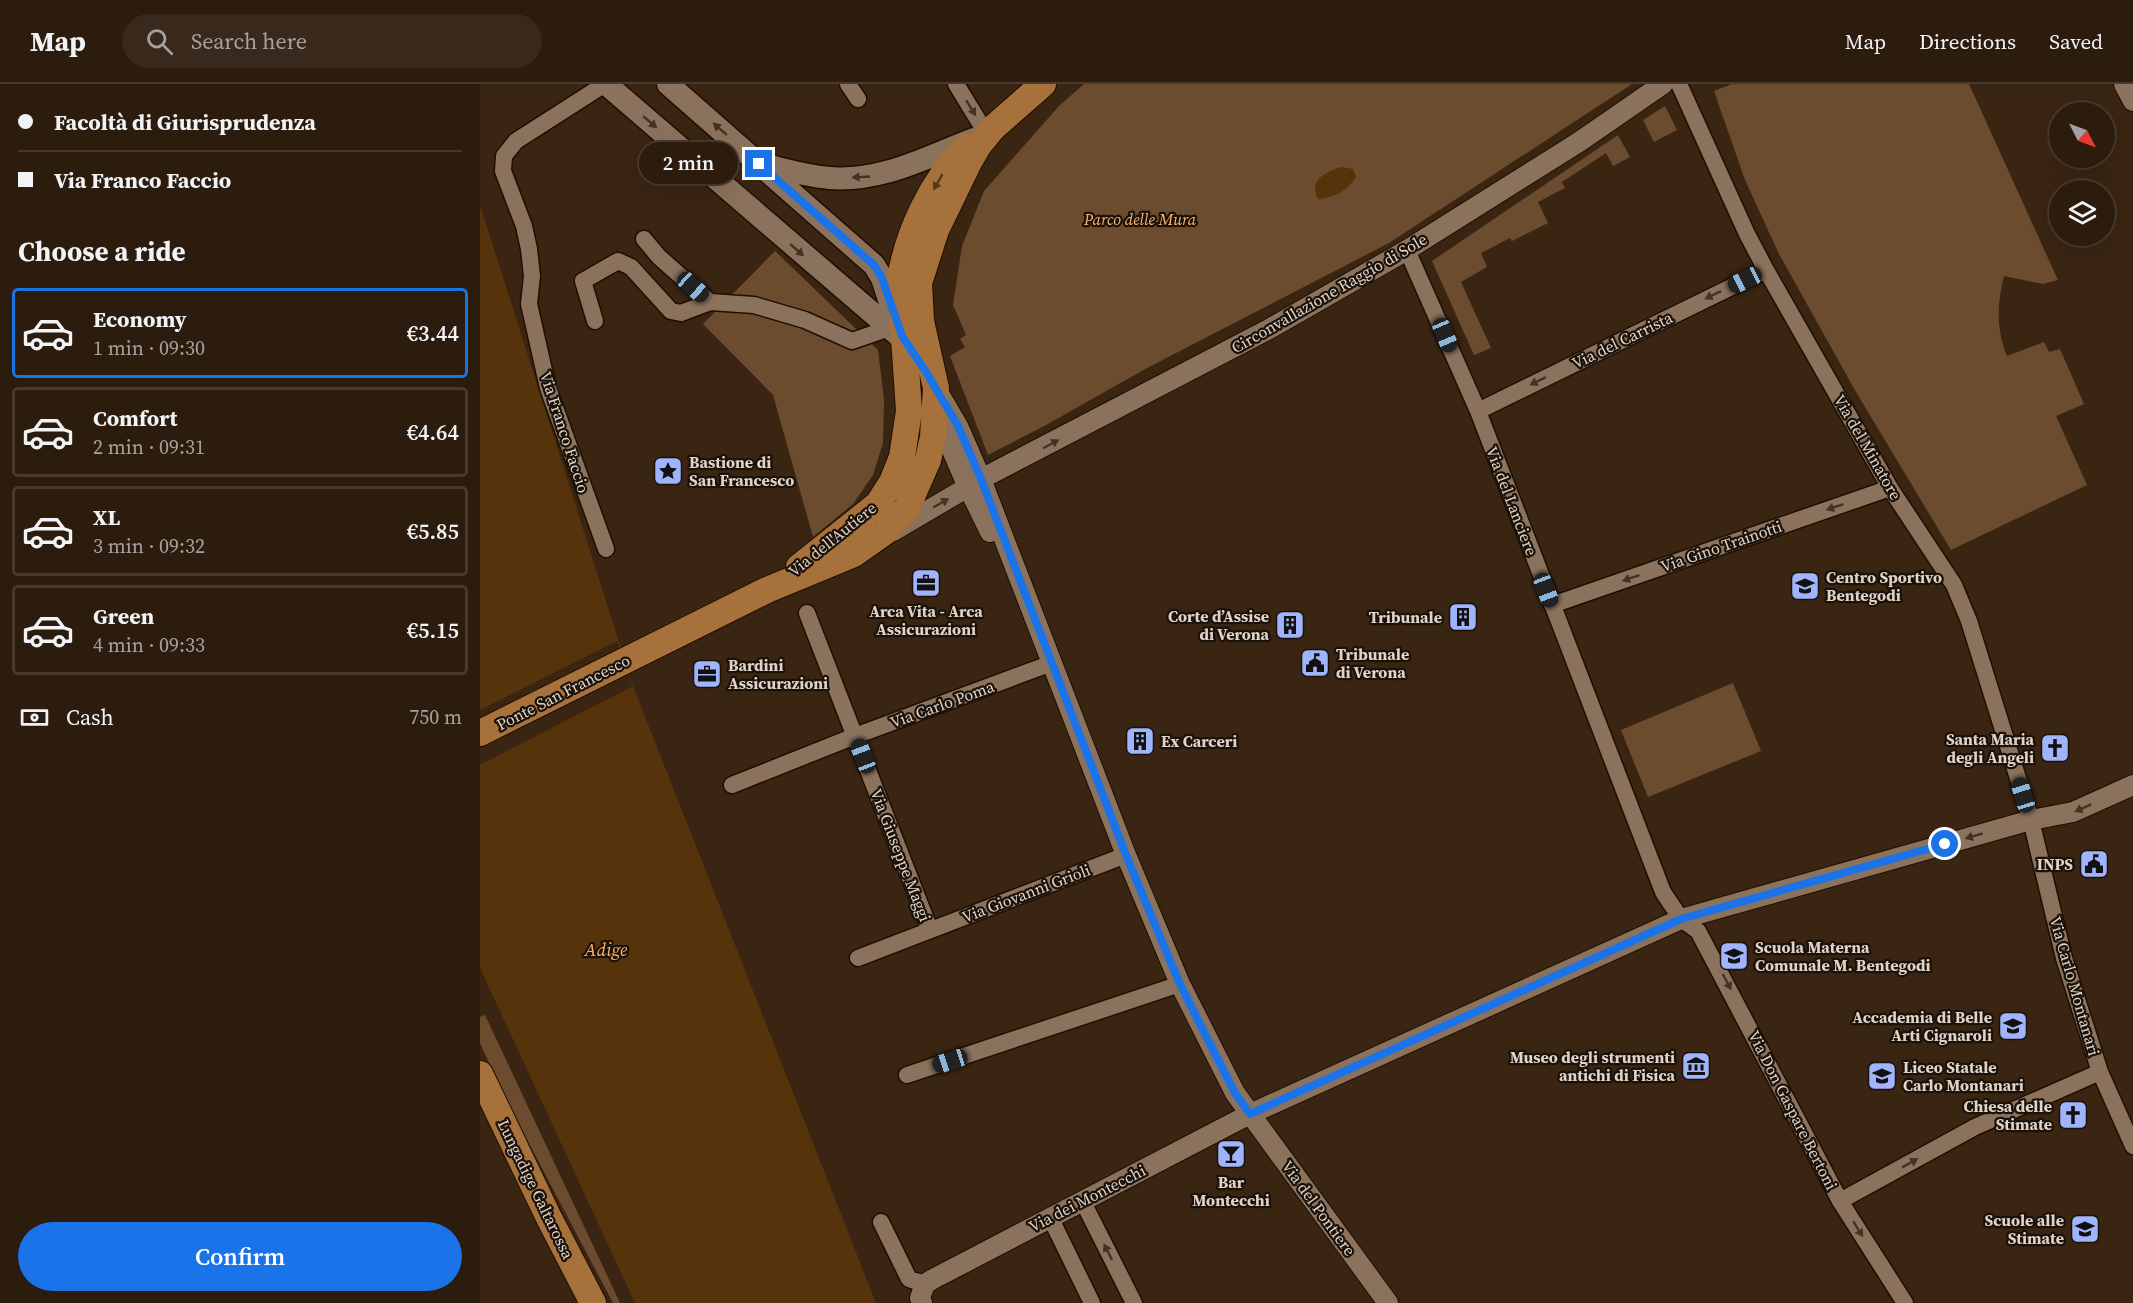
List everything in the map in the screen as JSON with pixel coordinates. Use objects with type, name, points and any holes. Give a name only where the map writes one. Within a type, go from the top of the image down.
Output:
[{"type":"main road","name":"Via Franco Faccio","points":[[606,84],[867,311],[906,342]]},
{"type":"main road","points":[[668,84],[874,265],[882,278],[898,328],[906,342]]},
{"type":"main road","points":[[854,554],[893,509],[915,460],[916,414],[900,279],[920,216],[941,176],[958,155],[1043,84]]},
{"type":"main road","points":[[759,164],[830,178],[872,176],[921,162],[985,133]]},
{"type":"main road","points":[[906,342],[909,311],[936,230],[985,133]]},
{"type":"main road","name":"Via dell'Autiere","points":[[645,650],[767,590],[854,554],[885,532],[908,508],[928,460],[933,437],[935,399],[921,321],[919,283]]},
{"type":"main road","points":[[867,311],[894,353],[908,392]]},
{"type":"main road","name":"Via dell'Autiere","points":[[767,590],[878,504],[892,482],[902,457],[909,411],[906,342]]},
{"type":"main road","name":"Ponte San Francesco","points":[[480,734],[645,650]]},
{"type":"main road","name":"Lungadige Galtarossa","points":[[480,1074],[549,1218],[593,1303]]},
{"type":"street","name":"Via Franco Faccio","points":[[606,84],[516,141],[504,156],[503,171],[524,226],[529,249],[532,276],[529,304],[548,388],[606,549]]},
{"type":"street","points":[[956,84],[985,133]]},
{"type":"street","name":"Circonvallazione Raggio di Sole","points":[[979,488],[999,471],[1269,329],[1407,250],[1579,142],[1663,84]]},
{"type":"street","name":"Via del Minatore","points":[[1679,84],[1747,234],[1766,270],[1890,488],[1954,585],[1969,621],[2031,820]]},
{"type":"street","points":[[2124,84],[2133,101]]},
{"type":"street","points":[[644,239],[659,257],[710,303]]},
{"type":"street","name":"Via del Lanciere","points":[[1407,250],[1478,411],[1663,892],[1681,919]]},
{"type":"street","points":[[595,321],[583,281],[618,261],[631,267],[671,311],[681,313],[710,303],[754,305],[805,320],[852,340],[881,331]]},
{"type":"street","name":"Via del Carrista","points":[[1478,411],[1766,270]]},
{"type":"street","name":"Via dell'Autiere","points":[[854,554],[979,488],[958,426],[935,399],[906,342]]},
{"type":"street","name":"Via del Pontiere","points":[[979,488],[982,519],[1022,589],[1126,855],[1180,984],[1235,1093],[1381,1301]]},
{"type":"street","name":"Via Gino Trainotti","points":[[1552,605],[1890,488]]},
{"type":"street","name":"Via Giuseppe Maggi","points":[[807,613],[930,930]]},
{"type":"street","name":"Via Carlo Poma","points":[[732,785],[855,736],[1052,663]]},
{"type":"street","name":"Via dei Montecchi","points":[[923,1294],[1050,1217],[1250,1114],[1681,919],[2031,820],[2073,812],[2133,785]]},
{"type":"street","name":"Via Carlo Montanari","points":[[2031,820],[2064,958],[2100,1072],[2133,1146]]},
{"type":"street","name":"Via Giovanni Grioli","points":[[858,958],[1126,855]]},
{"type":"street","name":"Via Don Gaspare Bertoni","points":[[1681,919],[1698,932],[1718,965],[1840,1201],[1905,1303]]},
{"type":"street","points":[[907,1075],[1180,984]]},
{"type":"street","points":[[1840,1201],[1975,1127],[2100,1072]]},
{"type":"street","points":[[1082,1200],[1134,1303]]},
{"type":"street","points":[[1050,1217],[1092,1303]]},
{"type":"street","points":[[881,1222],[909,1279],[923,1294]]},
{"type":"green space","name":"Parco delle Mura","points":[[1084,84],[1632,84],[1389,243],[1147,368],[988,455],[950,356],[965,347],[960,339],[966,335],[953,305],[962,246],[984,191],[1059,106]]},
{"type":"green space","points":[[1732,84],[1969,84],[2058,280],[2043,284],[2004,276],[1999,316],[2003,346],[2007,356],[2044,342],[2049,352],[2060,349],[2084,404],[2056,416],[2087,485],[1951,550],[1856,392],[1779,254],[1745,180],[1714,91]]},
{"type":"green space","points":[[1665,106],[1677,130],[1654,142],[1643,120]]},
{"type":"green space","points":[[1618,135],[1630,157],[1613,166],[1606,153],[1562,182],[1565,188],[1538,202],[1548,223],[1512,241],[1510,238],[1481,253],[1487,267],[1461,282],[1491,348],[1474,355],[1432,261]]},
{"type":"green space","points":[[775,251],[878,350],[884,400],[883,443],[873,475],[853,504],[813,537],[773,395],[703,324]]},
{"type":"green space","points":[[1733,683],[1761,751],[1648,797],[1621,730]]},
{"type":"green space","points":[[485,1015],[620,1303],[613,1303],[506,1100],[480,1043],[480,1017]]},
{"type":"water","points":[[1341,167],[1353,169],[1356,177],[1340,193],[1318,199],[1315,193],[1317,182],[1324,175]]},
{"type":"water","name":"Adige","points":[[480,205],[633,686],[876,1303],[635,1303],[480,968]]},
{"type":"pier","points":[[617,641],[633,686],[480,765],[480,710]]},
{"type":"place","name":"Bastione di San Francesco","points":[[668,471]]},
{"type":"place","name":"Arca Vita - Arca Assicurazioni","points":[[926,583]]},
{"type":"place","name":"Centro Sportivo Bentegodi","points":[[1805,586]]},
{"type":"place","name":"Tribunale","points":[[1463,617]]},
{"type":"place","name":"Corte d’Assise di Verona","points":[[1290,625]]},
{"type":"place","name":"Tribunale di Verona","points":[[1315,663]]},
{"type":"place","name":"Bardini Assicurazioni","points":[[707,674]]},
{"type":"place","name":"Ex Carceri","points":[[1140,741]]},
{"type":"place","name":"Santa Maria degli Angeli","points":[[2055,748]]},
{"type":"place","name":"INPS","points":[[2094,864]]},
{"type":"place","name":"Scuola Materna Comunale M. Bentegodi","points":[[1734,956]]},
{"type":"place","name":"Accademia di Belle Arti Cignaroli","points":[[2013,1026]]},
{"type":"place","name":"Museo degli strumenti antichi di Fisica","points":[[1696,1066]]},
{"type":"place","name":"Liceo Statale Carlo Montanari","points":[[1882,1076]]},
{"type":"place","name":"Chiesa delle Stimate","points":[[2073,1115]]},
{"type":"place","name":"Bar Montecchi","points":[[1231,1154]]},
{"type":"place","name":"Scuole alle Stimate","points":[[2085,1229]]},
{"type":"route","points":[[759,164],[874,265],[882,278],[898,328],[958,426],[981,479],[1126,855],[1180,984],[1235,1093],[1250,1114],[1681,919],[1945,844]]}]
